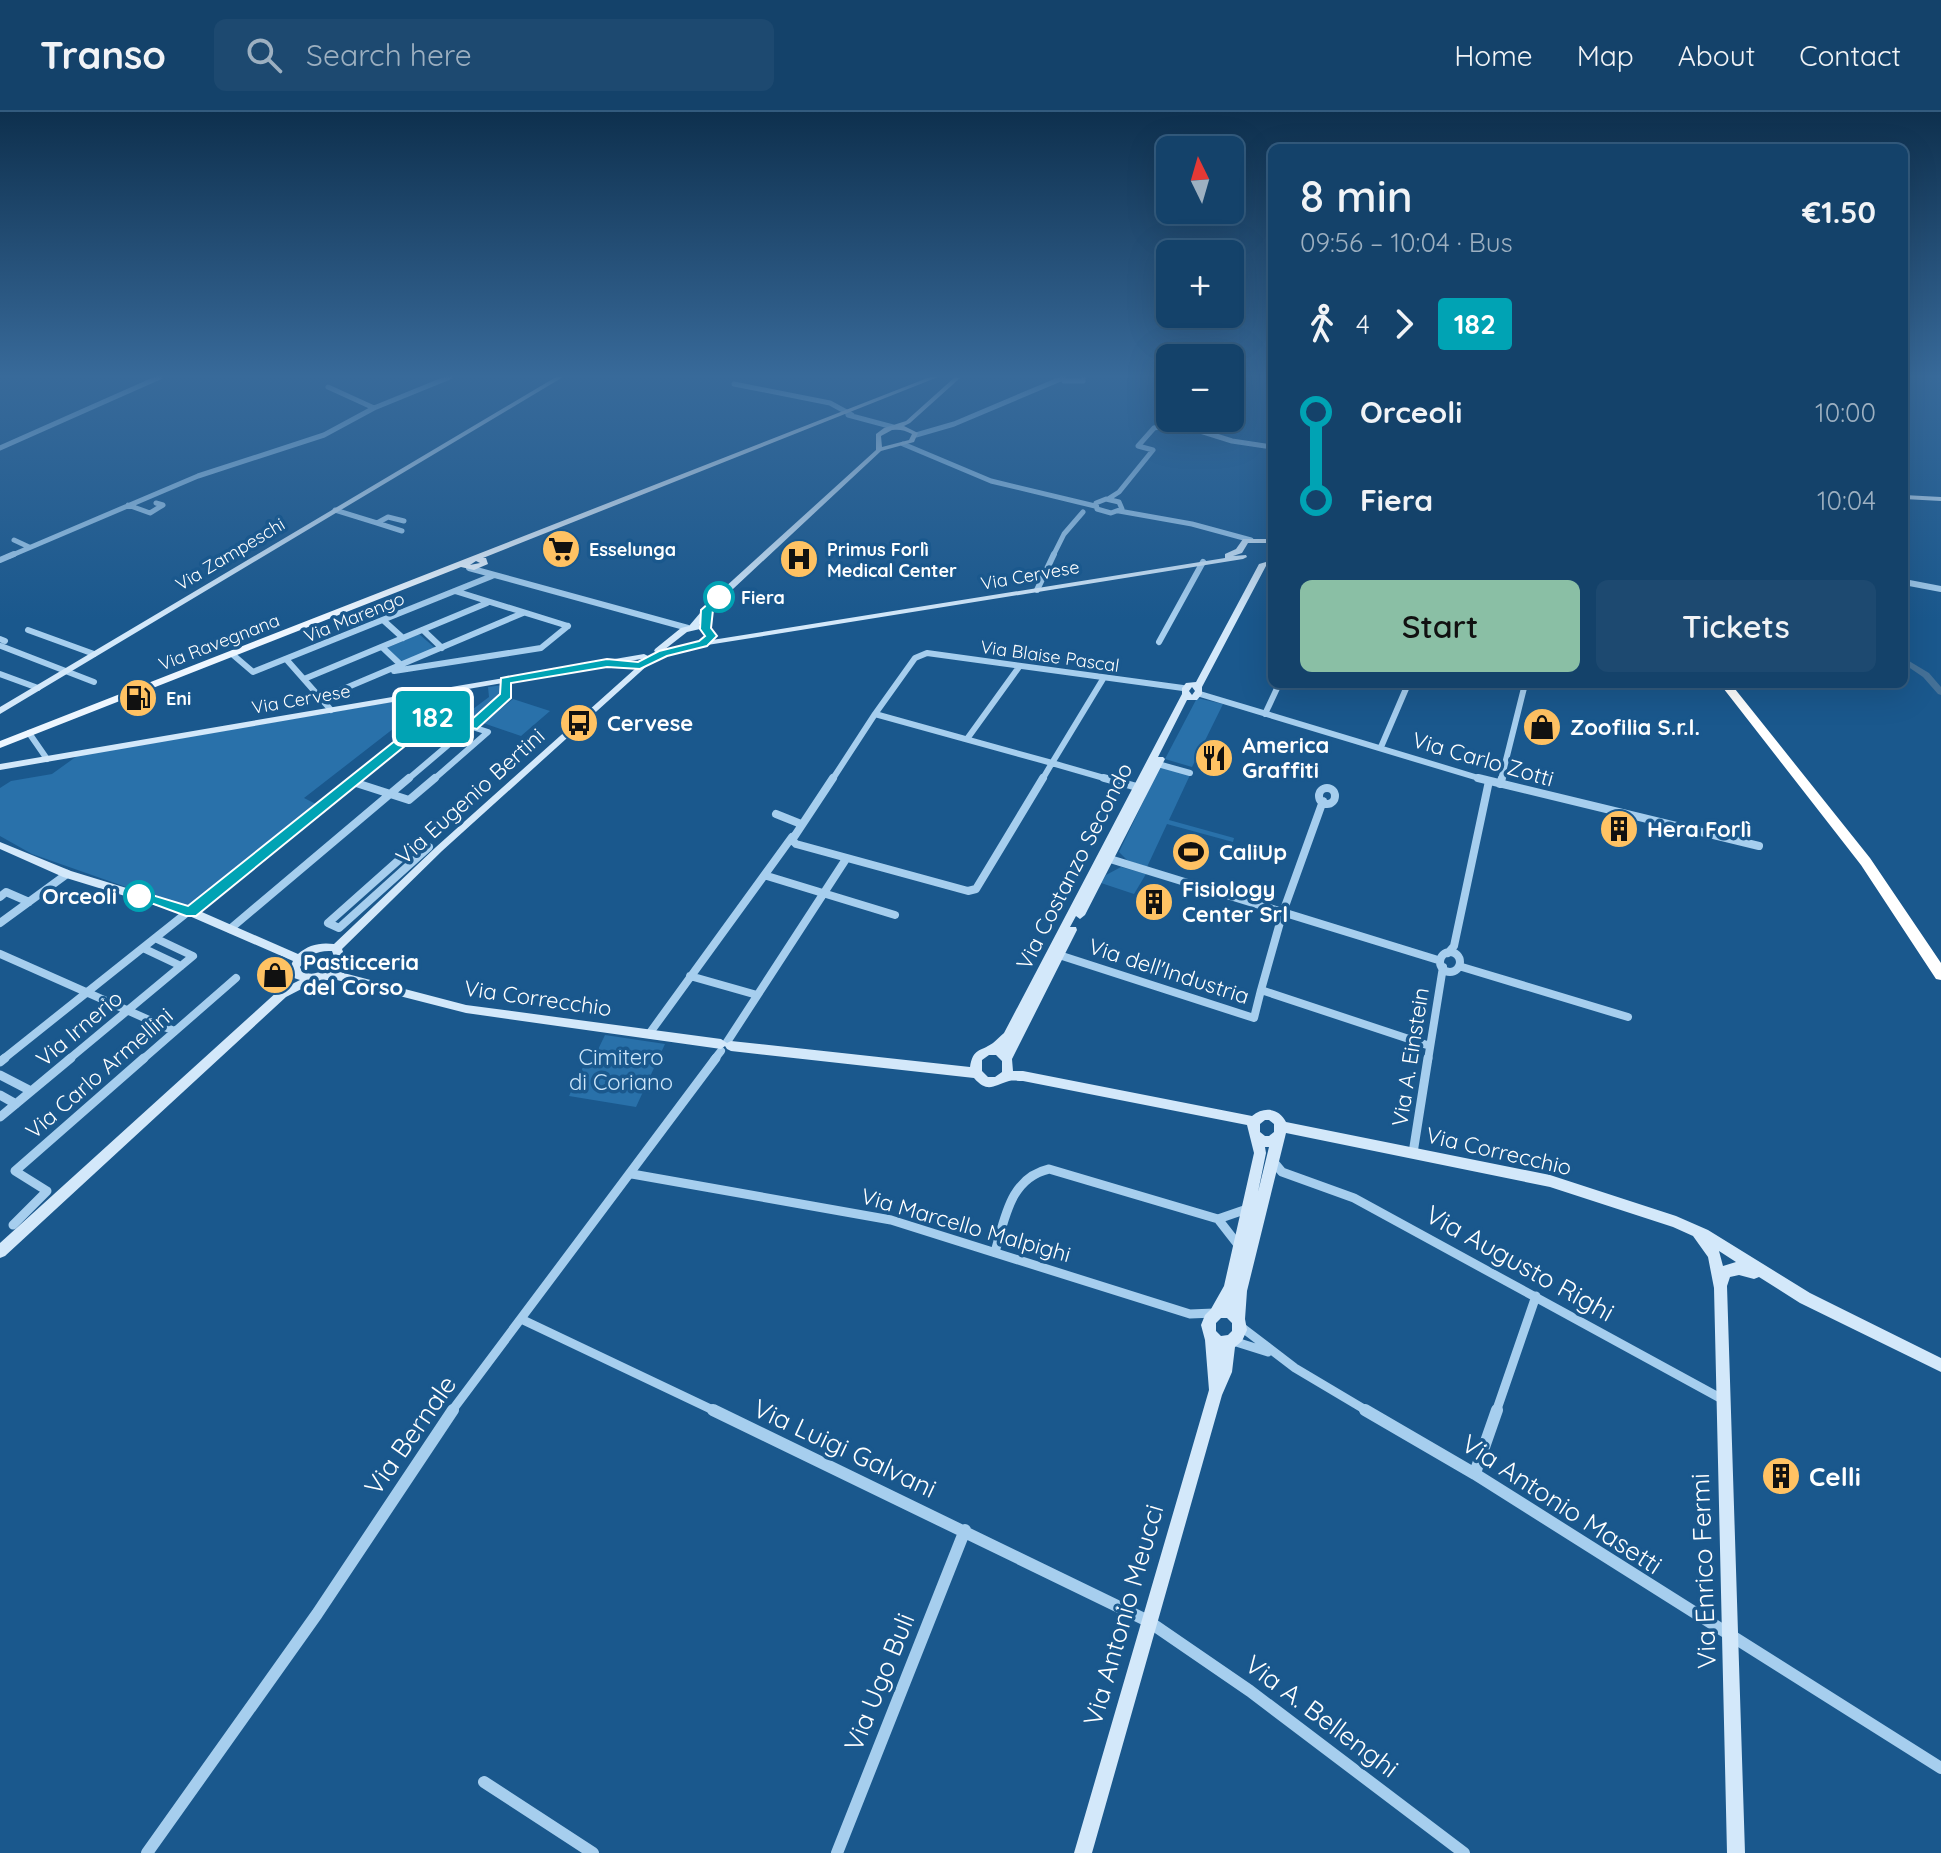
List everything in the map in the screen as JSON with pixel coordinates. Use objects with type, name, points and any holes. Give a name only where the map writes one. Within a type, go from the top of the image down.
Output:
[{"type":"highway","points":[[1728,688],[1831,814],[1899,908],[1941,975]]},
{"type":"highway","points":[[1735,688],[1843,820],[1910,911],[1941,961]]},
{"type":"main road","points":[[481,562],[506,546],[730,458]]},
{"type":"main road","name":"Via Ravegnana","points":[[0,745],[449,568],[481,562]]},
{"type":"street","points":[[0,560],[198,476],[257,458]]},
{"type":"street","name":"Via Zampeschi","points":[[0,711],[423,458]]},
{"type":"street","points":[[682,630],[707,610],[865,458]]},
{"type":"street","points":[[942,458],[991,481],[1095,505],[1104,512],[1120,506]]},
{"type":"street","points":[[1095,505],[1119,492],[1146,458]]},
{"type":"street","points":[[1119,492],[1120,506]]},
{"type":"street","points":[[1908,497],[1941,499]]},
{"type":"street","points":[[1108,499],[1138,512],[1228,536],[1268,539]]},
{"type":"street","points":[[127,505],[150,513],[163,505],[156,503]]},
{"type":"street","points":[[335,510],[402,531]]},
{"type":"street","points":[[1037,590],[1064,534],[1083,512]]},
{"type":"street","points":[[377,523],[388,517],[404,521]]},
{"type":"street","name":"Via Cervese","points":[[1243,554],[1254,539],[1268,531]]},
{"type":"street","points":[[1228,536],[1243,554]]},
{"type":"street","points":[[14,540],[29,547]]},
{"type":"street","name":"Via Cervese","points":[[607,663],[634,665],[686,646],[1243,554],[1268,564]]},
{"type":"street","name":"Via Costanzo Secondo","points":[[1008,1066],[1059,955],[1158,764],[1192,691],[1243,554]]},
{"type":"street","points":[[481,562],[491,575]]},
{"type":"street","points":[[1159,642],[1203,562]]},
{"type":"street","name":"Via Costanzo Secondo","points":[[992,1051],[1008,1036],[1137,787],[1268,564]]},
{"type":"street","points":[[467,566],[682,630]]},
{"type":"street","name":"Via Marengo","points":[[232,654],[250,672],[491,575]]},
{"type":"street","points":[[1908,583],[1941,589]]},
{"type":"street","points":[[391,670],[541,648],[568,626],[455,591]]},
{"type":"street","points":[[304,679],[487,603]]},
{"type":"street","points":[[703,644],[708,631],[707,610]]},
{"type":"street","points":[[286,659],[326,705],[340,691],[523,613]]},
{"type":"street","points":[[383,620],[403,638]]},
{"type":"street","points":[[28,630],[94,654]]},
{"type":"street","points":[[423,630],[442,648]]},
{"type":"street","points":[[682,630],[686,646]]},
{"type":"street","name":"Via Cervese","points":[[0,767],[326,705],[644,660],[682,630],[708,631],[720,637],[752,637]]},
{"type":"street","points":[[2,642],[94,682]]},
{"type":"street","points":[[382,647],[401,665]]},
{"type":"street","name":"Via Blaise Pascal","points":[[875,714],[915,658],[927,653],[1192,691]]},
{"type":"street","name":"Via Eugenio Bertini","points":[[336,948],[434,848],[633,677],[644,660]]},
{"type":"street","points":[[633,677],[634,665]]},
{"type":"street","points":[[967,739],[1019,667]]},
{"type":"street","points":[[0,674],[38,688]]},
{"type":"street","points":[[792,837],[796,844],[846,859],[972,890],[1103,679]]},
{"type":"street","points":[[230,929],[473,726],[507,695],[505,681]]},
{"type":"street","points":[[1265,714],[1277,688]]},
{"type":"street","points":[[1381,747],[1406,688]]},
{"type":"street","points":[[1500,784],[1524,688]]},
{"type":"street","name":"Via Carlo Zotti","points":[[1192,691],[1489,781],[1759,846]]},
{"type":"street","points":[[0,1062],[445,706]]},
{"type":"street","points":[[649,1034],[792,837],[875,714],[1137,787]]},
{"type":"street","points":[[353,782],[409,800],[488,732],[435,715]]},
{"type":"street","points":[[29,733],[47,759]]},
{"type":"street","points":[[1158,764],[1190,773]]},
{"type":"street","points":[[1441,964],[1440,955],[1448,953],[1454,946],[1489,781]]},
{"type":"street","points":[[1261,990],[1283,912],[1323,801]]},
{"type":"street","points":[[776,814],[801,824]]},
{"type":"street","points":[[418,843],[434,848],[339,928],[328,923],[418,843]]},
{"type":"street","points":[[0,845],[67,874],[191,912],[230,929],[317,978]]},
{"type":"street","name":"Via Bernale","points":[[147,1853],[317,1614],[434,1435],[729,1046],[757,995],[846,859]]},
{"type":"street","points":[[1110,859],[1457,970],[1462,967],[1628,1017]]},
{"type":"street","points":[[0,923],[67,874]]},
{"type":"street","points":[[767,876],[895,915]]},
{"type":"street","points":[[0,897],[6,892],[29,902]]},
{"type":"street","name":"Via Irnerio","points":[[0,1117],[193,956],[157,939]]},
{"type":"street","points":[[282,994],[297,965],[317,948],[336,948],[341,955],[339,971],[353,979]]},
{"type":"street","points":[[145,949],[181,966]]},
{"type":"street","points":[[1448,953],[1459,958],[1462,967]]},
{"type":"street","points":[[0,954],[174,1031]]},
{"type":"street","name":"Via dell'Industria","points":[[1059,955],[1254,1018],[1261,990],[1430,1046]]},
{"type":"street","name":"Via A. Einstein","points":[[1413,1153],[1441,964]]},
{"type":"street","points":[[0,1252],[282,994],[338,965]]},
{"type":"street","points":[[690,976],[757,995]]},
{"type":"street","name":"Via Carlo Armellini","points":[[13,1225],[47,1191],[15,1171],[236,978]]},
{"type":"street","name":"Via Correcchio","points":[[317,978],[353,979],[466,1009],[729,1046],[976,1073]]},
{"type":"street","points":[[948,1069],[979,1055],[992,1051],[1008,1066],[990,1081],[976,1073],[974,1063],[979,1055]]},
{"type":"street","name":"Via Correcchio","points":[[1008,1066],[1023,1076],[1253,1121],[1265,1115],[1275,1119],[1279,1133]]},
{"type":"street","points":[[0,1075],[31,1091]]},
{"type":"street","points":[[0,1095],[16,1104]]},
{"type":"street","points":[[1253,1121],[1252,1130],[1258,1137],[1260,1153],[1230,1288],[1208,1320],[1211,1334],[1231,1342],[1239,1335],[1240,1291],[1279,1133]]},
{"type":"street","name":"Via Correcchio","points":[[1258,1137],[1279,1133],[1413,1153],[1550,1181],[1698,1231],[1805,1298]]},
{"type":"street","name":"Via Augusto Righi","points":[[1271,1157],[1282,1172],[1354,1198],[1722,1399]]},
{"type":"street","points":[[995,1252],[1019,1184],[1034,1170],[1049,1169],[1218,1219],[1247,1209]]},
{"type":"street","name":"Via Marcello Malpighi","points":[[632,1174],[891,1220],[1190,1314],[1216,1312]]},
{"type":"street","points":[[1265,1183],[1293,1177]]},
{"type":"street","points":[[1218,1219],[1239,1246]]},
{"type":"street","name":"Via Enrico Fermi","points":[[1698,1231],[1714,1255],[1721,1288],[1736,1853]]},
{"type":"street","points":[[1721,1288],[1724,1273],[1742,1268],[1941,1365]]},
{"type":"street","points":[[1475,1473],[1536,1296]]},
{"type":"street","points":[[1216,1312],[1227,1312],[1239,1323]]},
{"type":"street","name":"Via Marcello Malpighi","points":[[1190,1314],[1211,1334]]},
{"type":"street","name":"Via Luigi Galvani","points":[[521,1319],[965,1530],[1148,1621]]},
{"type":"street","name":"Via Antonio Masetti","points":[[1239,1323],[1280,1356],[1475,1473],[1730,1638],[1941,1768]]},
{"type":"street","name":"Via Antonio Meucci","points":[[1211,1334],[1215,1393]]},
{"type":"street","name":"Via Antonio Masetti","points":[[1231,1342],[1280,1356]]},
{"type":"street","name":"Via Antonio Meucci","points":[[1083,1853],[1215,1393],[1225,1372],[1231,1342]]},
{"type":"street","name":"Via Ugo Buli","points":[[837,1853],[965,1530]]},
{"type":"street","name":"Via A. Bellenghi","points":[[1148,1621],[1250,1691],[1464,1853]]},
{"type":"street","points":[[484,1782],[593,1853]]},
{"type":"green space","points":[[419,634],[435,648],[399,663],[387,648]]},
{"type":"green space","points":[[503,685],[503,696],[473,721],[447,713],[454,708],[473,709],[489,697],[488,687]]},
{"type":"green space","points":[[438,694],[304,798],[316,804],[186,908],[32,854],[0,836],[0,788],[11,781],[52,774],[77,756]]},
{"type":"green space","points":[[1197,698],[1223,704],[1192,767],[1165,759]]},
{"type":"green space","points":[[513,699],[550,711],[521,736],[483,723]]},
{"type":"green space","points":[[1160,767],[1190,775],[1169,820],[1234,838],[1233,842],[1167,824],[1147,867],[1127,860],[1119,852]]},
{"type":"green space","points":[[1121,867],[1146,874],[1134,894],[1101,883],[1106,875]]},
{"type":"green space","name":"Cimitero di Coriano","points":[[605,1035],[665,1044],[636,1107],[569,1096],[586,1061],[592,1062]]},
{"type":"waterway","points":[[1908,663],[1926,675],[1941,692]]},
{"type":"bus line","name":"182","points":[[139,896],[191,912],[435,715],[473,726],[507,695],[505,681],[607,663],[623,662],[637,666],[663,653],[703,644],[711,636],[705,629],[707,610],[719,597]]},
{"type":"place","name":"Esselunga","points":[[561,549]]},
{"type":"place","name":"Primus Forlì Medical Center","points":[[799,559]]},
{"type":"place","name":"Fiera","points":[[719,597]]},
{"type":"place","name":"Eni","points":[[138,698]]},
{"type":"place","name":"Cervese","points":[[579,723]]},
{"type":"place","name":"Zoofilia S.r.l.","points":[[1542,727]]},
{"type":"place","name":"America Graffiti","points":[[1214,758]]},
{"type":"place","name":"Hera Forlì","points":[[1619,829]]},
{"type":"place","name":"CaliUp","points":[[1191,852]]},
{"type":"place","name":"Orceoli","points":[[139,896]]},
{"type":"place","name":"Fisiology Center Srl","points":[[1154,902]]},
{"type":"place","name":"Pasticceria del Corso","points":[[275,975]]},
{"type":"place","name":"Celli","points":[[1781,1476]]}]
